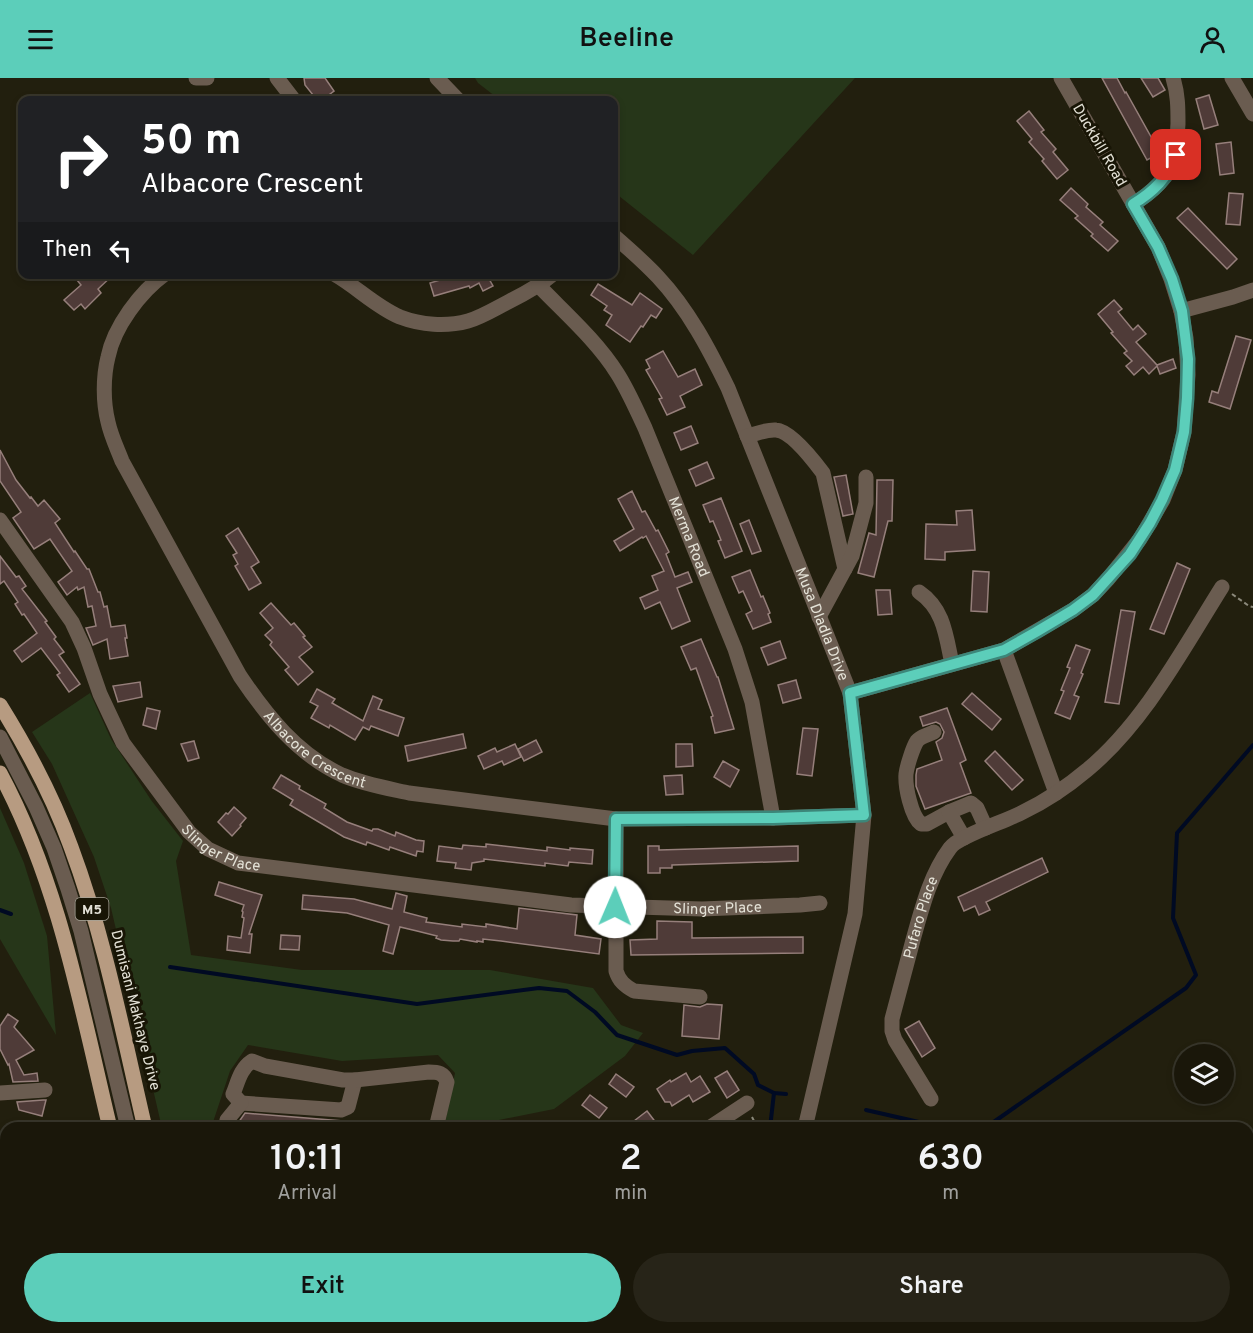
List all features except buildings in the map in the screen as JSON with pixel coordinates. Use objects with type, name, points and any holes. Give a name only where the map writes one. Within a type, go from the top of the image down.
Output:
[{"type":"main road","name":"Dumisani Makhaye Drive","points":[[0,705],[42,780],[61,821],[82,877],[103,948],[145,1122]]},
{"type":"main road","name":"M5","points":[[0,773],[30,836],[53,898],[73,967],[109,1122]]},
{"type":"street","points":[[196,78],[207,78]]},
{"type":"street","points":[[277,78],[291,96]]},
{"type":"street","points":[[437,78],[454,96]]},
{"type":"street","name":"Duckbill Road","points":[[850,693],[1004,650],[1073,610],[1093,595],[1130,554],[1162,500],[1175,470],[1184,432],[1188,387],[1188,359],[1182,311],[1172,279],[1158,247],[1061,78]]},
{"type":"street","points":[[1133,204],[1159,183],[1176,158],[1178,96],[1173,78]]},
{"type":"street","points":[[1232,78],[1253,114]]},
{"type":"street","name":"Musa Dladla Drive","points":[[618,239],[659,278],[679,303],[708,348],[728,388],[850,693],[864,815],[855,914],[806,1122]]},
{"type":"street","name":"Albacore Crescent","points":[[159,279],[131,309],[118,331],[108,356],[105,395],[107,420],[113,441],[240,676],[260,705],[287,737],[312,758],[342,775],[375,786],[409,793],[616,819],[864,815]]},
{"type":"street","points":[[343,279],[382,307],[420,324],[468,321],[539,286],[547,279]]},
{"type":"street","name":"Merma Road","points":[[539,286],[601,351],[617,372],[645,428],[735,649],[752,702],[773,818]]},
{"type":"street","points":[[1182,311],[1253,290]]},
{"type":"street","points":[[747,436],[772,430],[783,431],[818,466],[823,473],[845,569]]},
{"type":"street","points":[[819,617],[852,556],[866,503],[866,477]]},
{"type":"street","name":"Slinger Place","points":[[0,520],[72,622],[100,694],[123,743],[178,819],[208,849],[238,863],[571,905],[702,909],[820,903]]},
{"type":"street","name":"Pufaro Place","points":[[931,1099],[895,1040],[892,1019],[931,880],[951,846],[1022,813],[1056,793],[1088,769],[1113,744],[1140,714],[1162,683],[1222,587]]},
{"type":"street","points":[[919,592],[932,603],[940,615],[952,664]]},
{"type":"street","points":[[1004,650],[1056,793]]},
{"type":"street","points":[[934,732],[920,738],[914,746],[906,775],[908,794],[916,820],[921,824],[927,824],[968,803],[974,804],[977,808],[986,828]]},
{"type":"street","points":[[0,737],[36,807],[54,848],[68,889],[81,931],[127,1122]]},
{"type":"street","points":[[949,812],[964,838]]},
{"type":"street","points":[[616,819],[616,971],[620,981],[641,993],[700,997]]},
{"type":"street","points":[[354,1080],[348,1107],[341,1110],[241,1102],[233,1094],[244,1067],[252,1061],[265,1066],[343,1080],[439,1072],[443,1074],[447,1082],[437,1122]]},
{"type":"street","points":[[0,1079],[5,1093],[45,1090]]},
{"type":"street","points":[[227,1122],[241,1102]]},
{"type":"street","points":[[718,1122],[747,1102]]},
{"type":"path","points":[[1222,587],[1253,607]]},
{"type":"green space","points":[[475,78],[855,78],[693,255],[618,195],[618,96],[495,96]]},
{"type":"green space","points":[[90,693],[111,739],[151,800],[183,841],[176,861],[191,955],[302,970],[490,970],[593,988],[621,1025],[643,1033],[625,1056],[554,1109],[489,1122],[445,1122],[455,1073],[438,1055],[342,1061],[248,1045],[230,1071],[213,1122],[161,1122],[111,908],[94,857],[52,764],[32,732]]},
{"type":"green space","points":[[0,808],[24,863],[47,936],[56,1035],[0,939]]},
{"type":"waterway","points":[[994,1122],[1186,988],[1196,975],[1173,918],[1177,833],[1253,745]]},
{"type":"waterway","points":[[0,910],[11,914]]},
{"type":"waterway","points":[[170,967],[417,1004],[539,988],[567,991],[595,1012],[617,1035],[677,1055],[725,1048],[754,1074],[758,1085],[774,1093],[786,1094]]},
{"type":"waterway","points":[[771,1122],[774,1093]]},
{"type":"waterway","points":[[866,1110],[919,1122]]},
{"type":"route","points":[[615,907],[616,819],[864,815],[850,693],[1004,650],[1073,610],[1093,595],[1130,554],[1162,500],[1175,470],[1184,432],[1188,359],[1182,311],[1172,279],[1158,247],[1133,204],[1159,183],[1171,167],[1176,155]]}]
